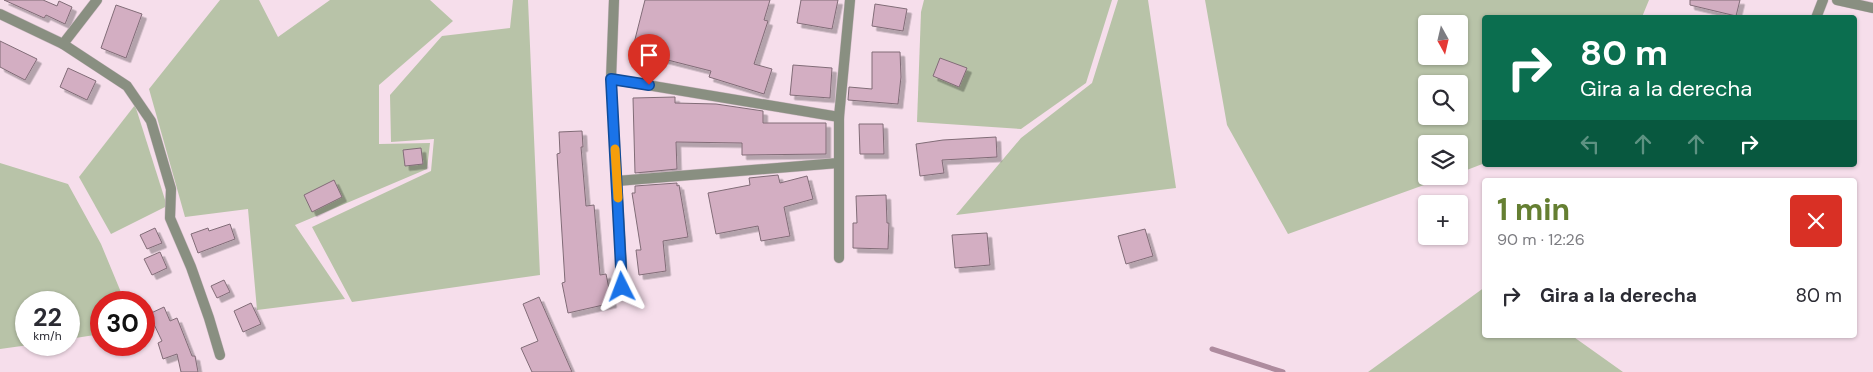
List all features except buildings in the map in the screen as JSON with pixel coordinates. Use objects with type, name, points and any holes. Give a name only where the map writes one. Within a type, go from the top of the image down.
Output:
[{"type":"street","points":[[63,44],[98,0]]},
{"type":"street","points":[[614,0],[611,79],[622,287]]},
{"type":"street","points":[[839,258],[839,117],[850,0]]},
{"type":"street","points":[[1817,15],[1823,0]]},
{"type":"street","points":[[1837,0],[1873,8]]},
{"type":"street","points":[[0,14],[63,44],[127,86],[151,121],[171,189],[170,218],[203,301],[220,355]]},
{"type":"street","points":[[611,79],[839,117]]},
{"type":"street","points":[[617,181],[838,163]]},
{"type":"green space","points":[[220,0],[259,0],[278,37],[330,0],[430,0],[453,21],[379,85],[379,144],[430,143],[427,169],[295,225],[345,299],[257,310],[248,209],[185,217],[149,89]]},
{"type":"green space","points":[[513,0],[528,0],[540,275],[352,302],[312,227],[431,171],[434,139],[391,142],[390,95],[442,36],[510,28]]},
{"type":"green space","points":[[924,0],[1112,0],[1086,83],[1021,129],[917,122],[921,12]]},
{"type":"green space","points":[[1118,0],[1148,0],[1176,188],[956,215],[1021,138],[1092,83]]},
{"type":"green space","points":[[1205,0],[1649,0],[1643,15],[1482,15],[1482,164],[1468,170],[1468,135],[1418,135],[1418,185],[1424,185],[1288,234],[1227,125]]},
{"type":"green space","points":[[135,105],[167,206],[111,234],[79,177]]},
{"type":"green space","points":[[0,163],[68,184],[101,244],[120,291],[90,291],[90,336],[80,337],[80,291],[15,291],[15,347],[0,349]]},
{"type":"green space","points":[[1482,289],[1482,338],[1575,338],[1623,372],[1368,372]]},
{"type":"waterway","points":[[1212,349],[1283,372]]},
{"type":"slow traffic","points":[[615,149],[618,198]]},
{"type":"route","points":[[622,287],[611,79],[649,85]]}]
